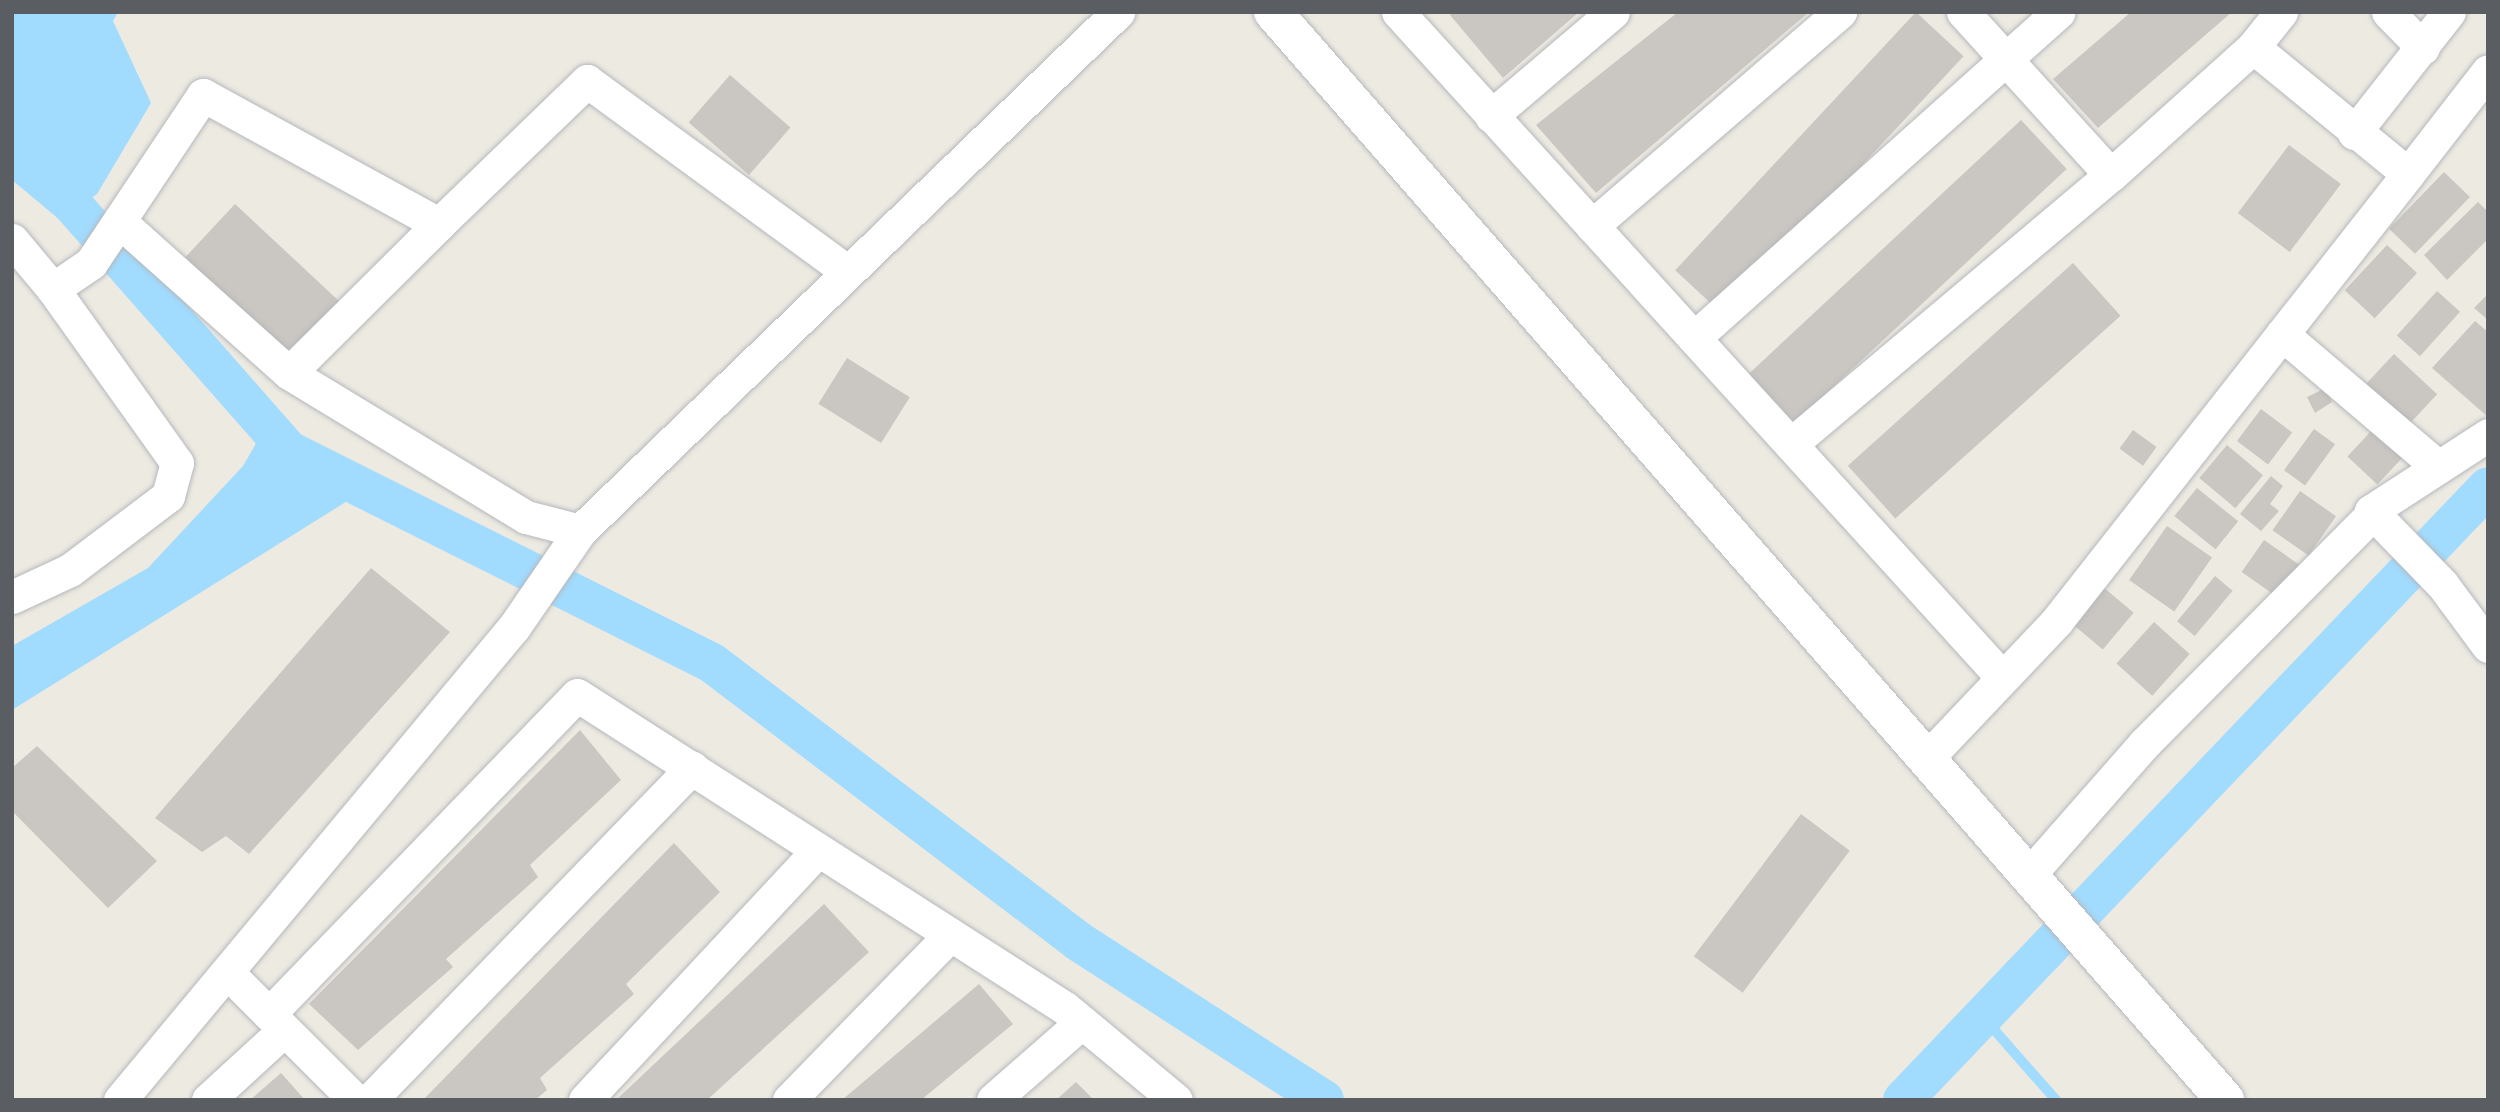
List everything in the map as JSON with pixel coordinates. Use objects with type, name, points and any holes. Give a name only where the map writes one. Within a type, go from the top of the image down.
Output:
[{"type":"street","points":[[120,1100],[514,627],[580,531],[1118,12]]},
{"type":"street","points":[[1273,12],[2225,1100]]},
{"type":"street","points":[[1491,116],[1613,12]]},
{"type":"street","points":[[1592,226],[1840,12]]},
{"type":"street","points":[[1963,12],[2111,175]]},
{"type":"street","points":[[1694,338],[2058,12]]},
{"type":"street","points":[[1791,444],[2111,175],[2253,47],[2281,12]]},
{"type":"street","points":[[2388,12],[2423,48]]},
{"type":"street","points":[[2354,133],[2449,12]]},
{"type":"street","points":[[1399,13],[2001,676]]},
{"type":"street","points":[[2253,47],[2354,133],[2408,174]]},
{"type":"street","points":[[1926,760],[2001,676],[2056,622],[2488,71]]},
{"type":"street","points":[[289,373],[587,81],[848,272]]},
{"type":"street","points":[[53,289],[91,263],[203,94],[439,224]]},
{"type":"street","points":[[119,220],[289,373],[526,517],[580,531]]},
{"type":"street","points":[[12,240],[53,289],[177,463],[168,496],[70,570],[12,597]]},
{"type":"street","points":[[2282,334],[2438,467]]},
{"type":"street","points":[[2032,881],[2144,744],[2373,513],[2488,435]]},
{"type":"street","points":[[2373,513],[2442,584],[2488,646]]},
{"type":"street","points":[[208,1100],[577,695],[1082,1022],[1175,1100]]},
{"type":"street","points":[[370,1100],[692,768]]},
{"type":"street","points":[[585,1100],[818,850]]},
{"type":"street","points":[[789,1100],[950,935]]},
{"type":"street","points":[[227,972],[355,1100]]},
{"type":"street","points":[[993,1100],[1082,1022]]},
{"type":"water","points":[[12,12],[118,12],[113,21],[151,103],[97,194],[60,220],[12,180]]},
{"type":"water","points":[[266,426],[365,490],[12,710],[12,646],[148,568],[243,466]]},
{"type":"building","points":[[1453,12],[1579,12],[1503,78],[1450,15]]},
{"type":"building","points":[[1678,12],[1809,12],[1596,193],[1536,125]]},
{"type":"building","points":[[1916,12],[1964,56],[1723,314],[1675,270]]},
{"type":"building","points":[[2131,12],[2232,12],[2098,128],[2053,79]]},
{"type":"building","points":[[730,75],[790,127],[749,175],[689,123]]},
{"type":"building","points":[[2021,120],[2067,169],[1795,423],[1749,374]]},
{"type":"building","points":[[2289,145],[2341,184],[2290,252],[2238,213]]},
{"type":"building","points":[[2444,172],[2470,197],[2415,254],[2389,229]]},
{"type":"building","points":[[2478,202],[2488,212],[2488,239],[2447,280],[2424,255]]},
{"type":"building","points":[[235,204],[346,308],[296,361],[185,257]]},
{"type":"building","points":[[2387,245],[2417,273],[2375,318],[2345,290]]},
{"type":"building","points":[[2073,263],[2121,316],[1895,519],[1848,466]]},
{"type":"building","points":[[2437,291],[2460,312],[2420,356],[2397,336]]},
{"type":"building","points":[[2488,294],[2488,320],[2474,308]]},
{"type":"building","points":[[2475,321],[2488,332],[2488,417],[2432,368]]},
{"type":"building","points":[[2394,354],[2437,394],[2405,429],[2362,388]]},
{"type":"building","points":[[847,358],[910,397],[881,443],[818,404]]},
{"type":"building","points":[[2326,388],[2332,402],[2315,413],[2307,397]]},
{"type":"building","points":[[2261,409],[2292,432],[2268,464],[2237,441]]},
{"type":"building","points":[[2374,428],[2404,456],[2377,484],[2347,457]]},
{"type":"building","points":[[2314,429],[2335,444],[2305,486],[2284,470]]},
{"type":"building","points":[[2133,430],[2156,447],[2143,466],[2119,449]]},
{"type":"building","points":[[2227,445],[2263,475],[2235,508],[2199,478]]},
{"type":"building","points":[[2271,476],[2283,486],[2270,504],[2279,511],[2261,531],[2240,514]]},
{"type":"building","points":[[2197,488],[2238,521],[2216,549],[2174,516]]},
{"type":"building","points":[[2300,491],[2336,516],[2309,556],[2272,530]]},
{"type":"building","points":[[2167,526],[2212,558],[2174,612],[2129,580]]},
{"type":"building","points":[[2264,540],[2305,569],[2283,601],[2242,572]]},
{"type":"building","points":[[371,568],[450,632],[249,854],[226,836],[202,852],[155,818]]},
{"type":"building","points":[[2215,576],[2233,591],[2195,636],[2177,621]]},
{"type":"building","points":[[2103,587],[2134,613],[2103,649],[2072,624]]},
{"type":"building","points":[[2154,622],[2190,654],[2152,696],[2117,664]]},
{"type":"building","points":[[580,730],[621,780],[530,865],[538,877],[446,959],[453,967],[358,1050],[309,1004]]},
{"type":"building","points":[[37,746],[157,861],[108,908],[12,811],[12,768]]},
{"type":"building","points":[[1801,814],[1850,851],[1743,993],[1694,956]]},
{"type":"building","points":[[674,843],[720,892],[626,984],[634,994],[540,1078],[547,1090],[535,1100],[423,1100]]},
{"type":"building","points":[[824,904],[869,952],[707,1100],[616,1100]]},
{"type":"building","points":[[979,984],[1013,1024],[921,1100],[842,1100]]},
{"type":"building","points":[[281,1073],[305,1100],[250,1100]]},
{"type":"building","points":[[1076,1082],[1094,1100],[1056,1100]]},
{"type":"waterway","points":[[12,148],[64,195],[289,451],[712,663],[1078,941],[1324,1100]]},
{"type":"waterway","points":[[1903,1100],[2488,487]]},
{"type":"waterway","points":[[1983,1017],[2056,1100]]}]
